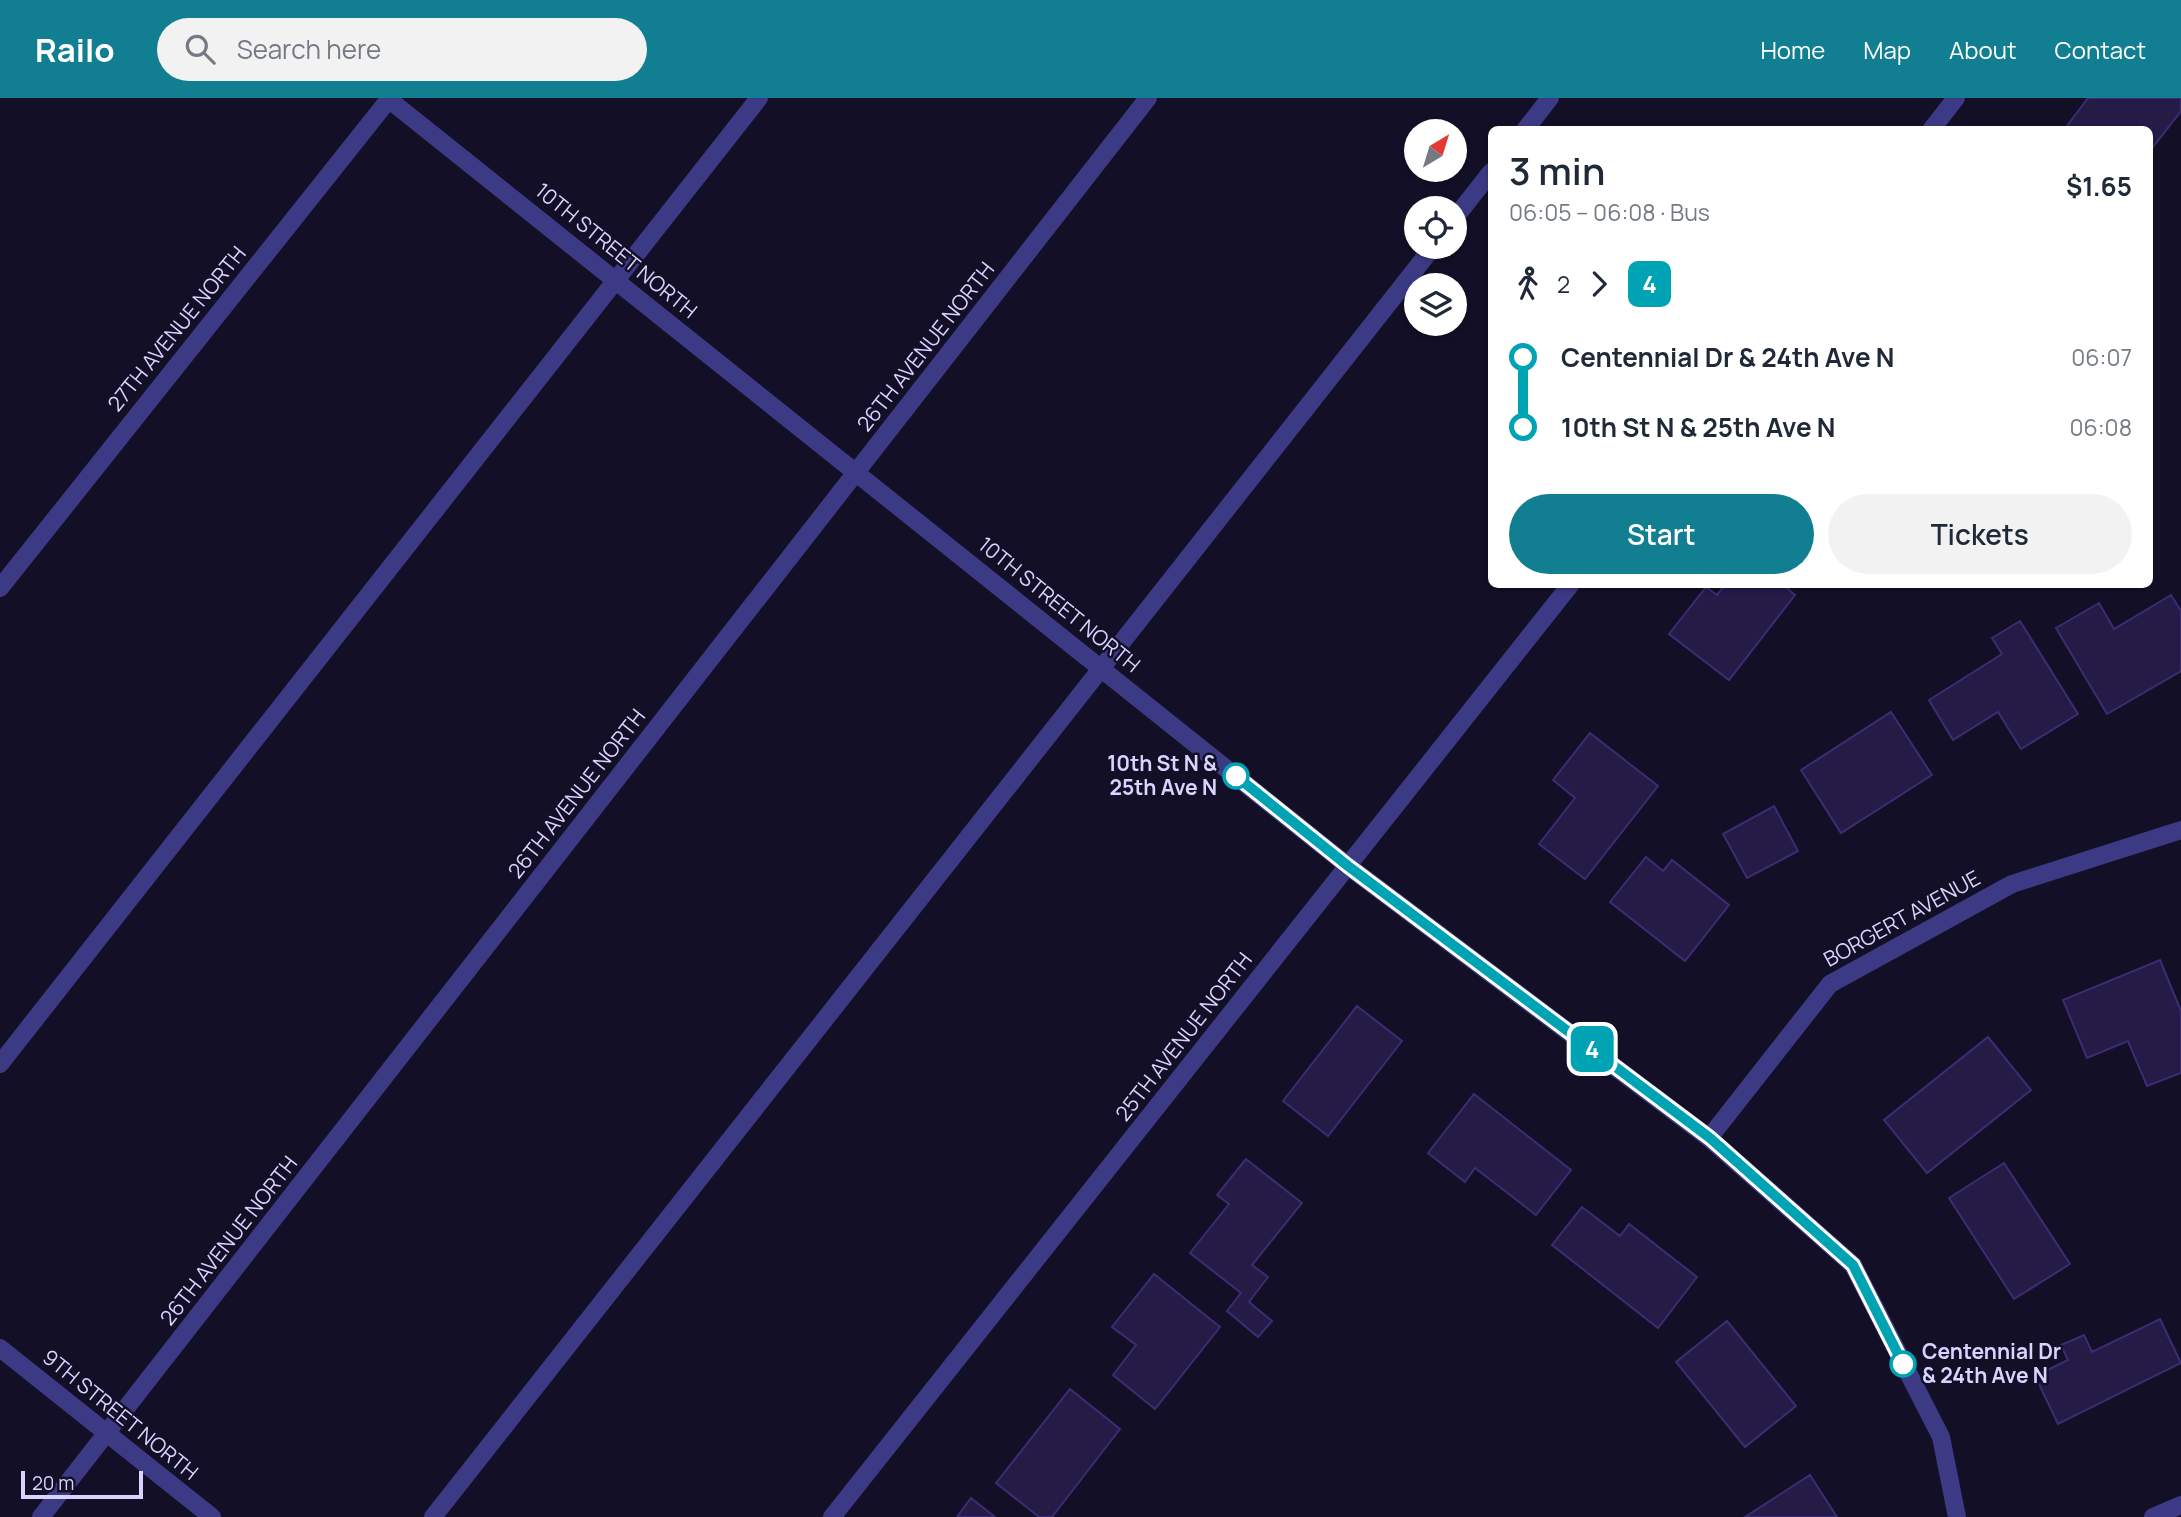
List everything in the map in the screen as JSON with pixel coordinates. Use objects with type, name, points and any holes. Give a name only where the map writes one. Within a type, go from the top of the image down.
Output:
[{"type":"street","name":"10TH STREET NORTH","points":[[389,98],[1348,866],[1710,1138],[1853,1265],[1941,1437],[1957,1517]]},
{"type":"street","name":"27TH AVENUE NORTH","points":[[0,587],[389,98]]},
{"type":"street","points":[[0,1064],[760,98]]},
{"type":"street","name":"26TH AVENUE NORTH","points":[[41,1517],[1149,98]]},
{"type":"street","points":[[1528,126],[1550,98]]},
{"type":"street","points":[[1934,126],[1956,98]]},
{"type":"street","points":[[1467,203],[1488,177]]},
{"type":"street","points":[[433,1517],[1424,259]]},
{"type":"street","name":"25TH AVENUE NORTH","points":[[832,1517],[1568,588]]},
{"type":"street","name":"BORGERT AVENUE","points":[[1710,1138],[1830,984],[2012,884],[2181,830]]},
{"type":"street","name":"9TH STREET NORTH","points":[[0,1348],[212,1517]]},
{"type":"street","points":[[2153,1517],[2181,1505]]},
{"type":"building","points":[[2088,98],[2181,98],[2181,111],[2153,147],[2153,126],[2067,126]]},
{"type":"building","points":[[1705,588],[1717,595],[1723,588],[1787,588],[1795,595],[1729,680],[1669,634]]},
{"type":"building","points":[[2171,595],[2181,611],[2181,671],[2107,714],[2056,628],[2099,603],[2114,629]]},
{"type":"building","points":[[2020,621],[2078,714],[2021,749],[1998,712],[1953,740],[1929,700],[2002,654],[1992,638]]},
{"type":"building","points":[[1891,712],[1932,775],[1841,833],[1801,770]]},
{"type":"building","points":[[1590,733],[1658,786],[1585,879],[1539,844],[1575,798],[1553,780]]},
{"type":"building","points":[[1774,806],[1798,851],[1747,878],[1723,834]]},
{"type":"building","points":[[1646,857],[1663,871],[1672,860],[1729,905],[1685,961],[1610,902]]},
{"type":"building","points":[[2160,960],[2181,1011],[2181,1073],[2147,1086],[2128,1041],[2087,1058],[2063,1000]]},
{"type":"building","points":[[1357,1006],[1402,1041],[1328,1136],[1283,1101]]},
{"type":"building","points":[[1988,1037],[2031,1090],[1927,1173],[1884,1120]]},
{"type":"building","points":[[1474,1094],[1571,1170],[1536,1215],[1475,1168],[1465,1182],[1428,1153]]},
{"type":"building","points":[[1246,1159],[1302,1203],[1252,1265],[1268,1277],[1249,1302],[1272,1321],[1258,1337],[1227,1311],[1241,1293],[1190,1253],[1229,1204],[1217,1195]]},
{"type":"building","points":[[2004,1163],[2070,1264],[2014,1299],[1949,1198]]},
{"type":"building","points":[[1582,1207],[1620,1236],[1629,1224],[1697,1277],[1658,1328],[1552,1245]]},
{"type":"building","points":[[1154,1274],[1220,1327],[1155,1409],[1113,1375],[1136,1345],[1112,1327]]},
{"type":"building","points":[[2160,1319],[2181,1363],[2058,1424],[2035,1376],[2068,1360],[2061,1345],[2084,1335],[2092,1352]]},
{"type":"building","points":[[1727,1321],[1796,1406],[1745,1447],[1676,1362]]},
{"type":"building","points":[[1070,1389],[1120,1429],[1052,1517],[1039,1517],[996,1483]]},
{"type":"building","points":[[1810,1475],[1837,1517],[1745,1517]]},
{"type":"building","points":[[971,1498],[995,1517],[957,1517]]},
{"type":"bus line","name":"4","points":[[1236,776],[1348,866],[1710,1138],[1853,1265],[1903,1364]]},
{"type":"place","name":"10th St N & 25th Ave N","points":[[1236,776]]},
{"type":"place","name":"Centennial Dr & 24th Ave N","points":[[1903,1364]]}]
